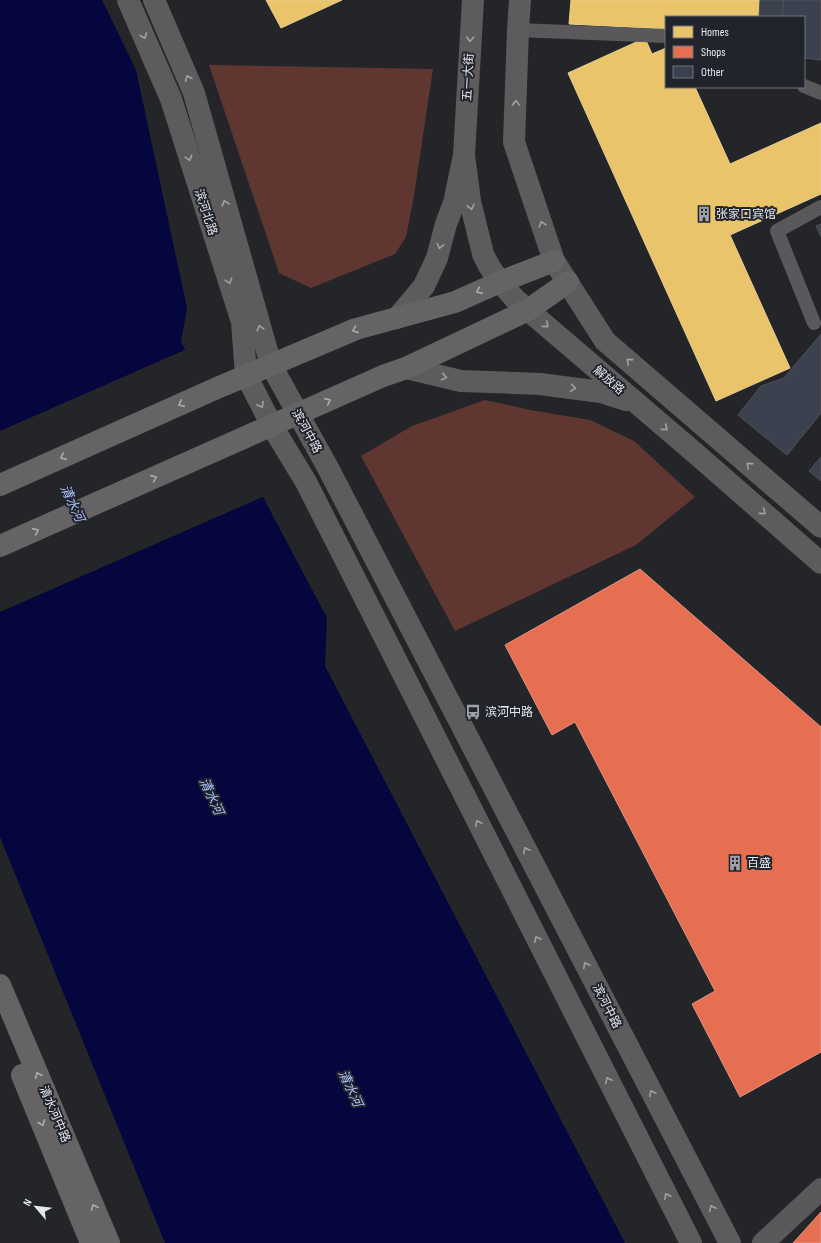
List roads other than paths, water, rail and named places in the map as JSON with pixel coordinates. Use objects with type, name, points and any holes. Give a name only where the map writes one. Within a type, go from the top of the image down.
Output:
[{"type":"main road","name":"滨河北路","points":[[128,0],[171,99],[242,322],[246,376],[272,426]]},
{"type":"main road","name":"滨河北路","points":[[154,0],[194,93],[271,365]]},
{"type":"main road","name":"五一大街","points":[[464,155],[473,0]]},
{"type":"main road","points":[[520,0],[514,142],[554,261],[605,341],[821,527]]},
{"type":"main road","points":[[397,318],[424,286],[437,258],[446,224],[454,203],[464,155]]},
{"type":"main road","name":"解放路","points":[[464,155],[470,201],[483,254],[500,282],[515,300],[695,453],[821,563]]},
{"type":"main road","points":[[0,485],[217,388],[356,329],[455,302],[500,282],[554,261]]},
{"type":"main road","points":[[0,546],[383,376],[406,368],[528,310],[568,282]]},
{"type":"main road","name":"滨河中路","points":[[271,365],[334,480],[730,1243]]},
{"type":"main road","points":[[406,368],[461,381],[540,384],[601,392],[635,402]]},
{"type":"main road","points":[[272,426],[306,482],[691,1243]]},
{"type":"main road","name":"清水河中路","points":[[0,985],[109,1243]]},
{"type":"main road","name":"清水河中路","points":[[0,1022],[91,1243]]},
{"type":"street","points":[[763,1243],[821,1189]]},
{"type":"lane","points":[[518,30],[665,36]]},
{"type":"lane","points":[[805,86],[821,93]]},
{"type":"lane","points":[[814,323],[777,231],[821,207]]},
{"type":"water","name":"清水河","points":[[0,0],[102,0],[136,70],[187,308],[181,342],[327,618],[325,666],[625,1243],[165,1243],[0,837]]},
{"type":"place","name":"张家口宾馆","points":[[704,214]]},
{"type":"place","name":"滨河中路","points":[[473,712]]},
{"type":"place","name":"百盛","points":[[735,863]]}]
